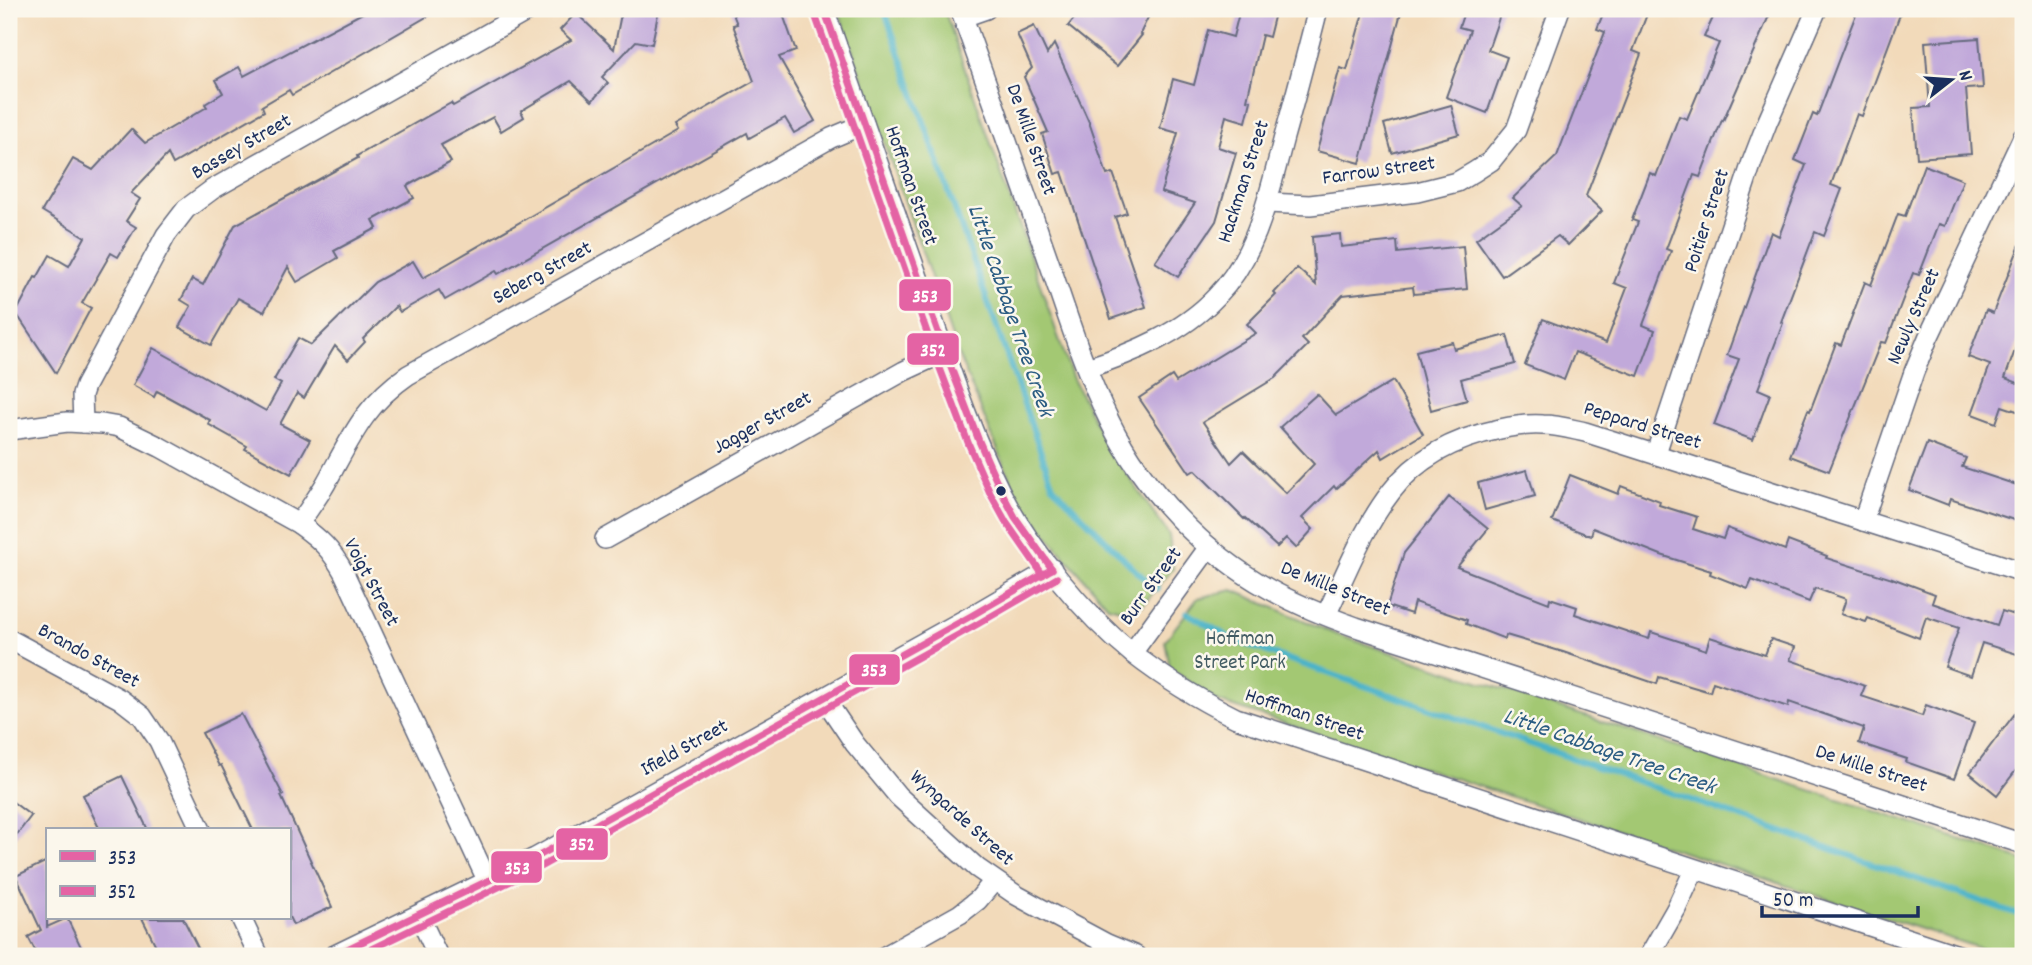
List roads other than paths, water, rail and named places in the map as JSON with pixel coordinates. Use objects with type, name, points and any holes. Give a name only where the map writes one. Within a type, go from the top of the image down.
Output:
[{"type":"street","name":"Bassey Street","points":[[83,423],[82,394],[85,386],[166,235],[186,209],[213,190],[531,9]]},
{"type":"street","name":"Hoffman Street","points":[[824,9],[945,352],[1000,489],[1015,517],[1052,569],[1101,625],[1132,653],[1200,701],[1236,719],[1961,956]]},
{"type":"street","points":[[962,13],[986,9]]},
{"type":"street","name":"Hackman Street","points":[[1087,368],[1182,326],[1216,298],[1244,260],[1255,239],[1267,203],[1318,9]]},
{"type":"street","name":"Farrow Street","points":[[1267,203],[1310,205],[1417,192],[1457,182],[1474,173],[1491,161],[1516,130],[1560,9]]},
{"type":"street","name":"Poitier Street","points":[[1656,453],[1752,162],[1817,9]]},
{"type":"street","name":"De Mille Street","points":[[962,13],[1087,368],[1110,423],[1129,456],[1181,520],[1209,547],[1267,588],[1326,615],[2021,839]]},
{"type":"street","name":"Seberg Street","points":[[299,524],[324,486],[357,425],[392,386],[831,138],[864,124]]},
{"type":"street","name":"Newly Street","points":[[1863,522],[1914,372],[2023,138]]},
{"type":"street","name":"Jagger Street","points":[[605,539],[904,370],[945,352]]},
{"type":"street","name":"Voigt Street","points":[[9,430],[67,422],[118,427],[299,524],[320,539],[340,566],[488,882]]},
{"type":"street","name":"Peppard Street","points":[[1326,615],[1374,518],[1391,492],[1421,462],[1455,442],[1497,430],[1540,424],[1562,426],[1656,453],[2023,572]]},
{"type":"street","name":"Burr Street","points":[[1132,653],[1209,547]]},
{"type":"street","name":"Ifield Street","points":[[334,956],[535,858],[1052,569]]},
{"type":"street","name":"Brando Street","points":[[9,639],[120,699],[142,716],[159,741],[200,828]]},
{"type":"street","name":"Wyngarde Street","points":[[824,698],[855,744],[898,796],[960,854],[994,881],[1049,914],[1136,956]]},
{"type":"street","points":[[1649,956],[1676,909],[1694,870]]},
{"type":"street","points":[[886,956],[961,914],[978,900],[994,881]]},
{"type":"street","points":[[419,916],[438,956]]},
{"type":"street","points":[[242,920],[259,956]]},
{"type":"waterway","name":"Little Cabbage Tree Creek","points":[[884,9],[1053,486],[1137,572],[1158,589]]},
{"type":"waterway","name":"Little Cabbage Tree Creek","points":[[1187,613],[1236,641],[2023,916]]},
{"type":"park label","name":"Hoffman Street Park","points":[[1240,652]]}]
